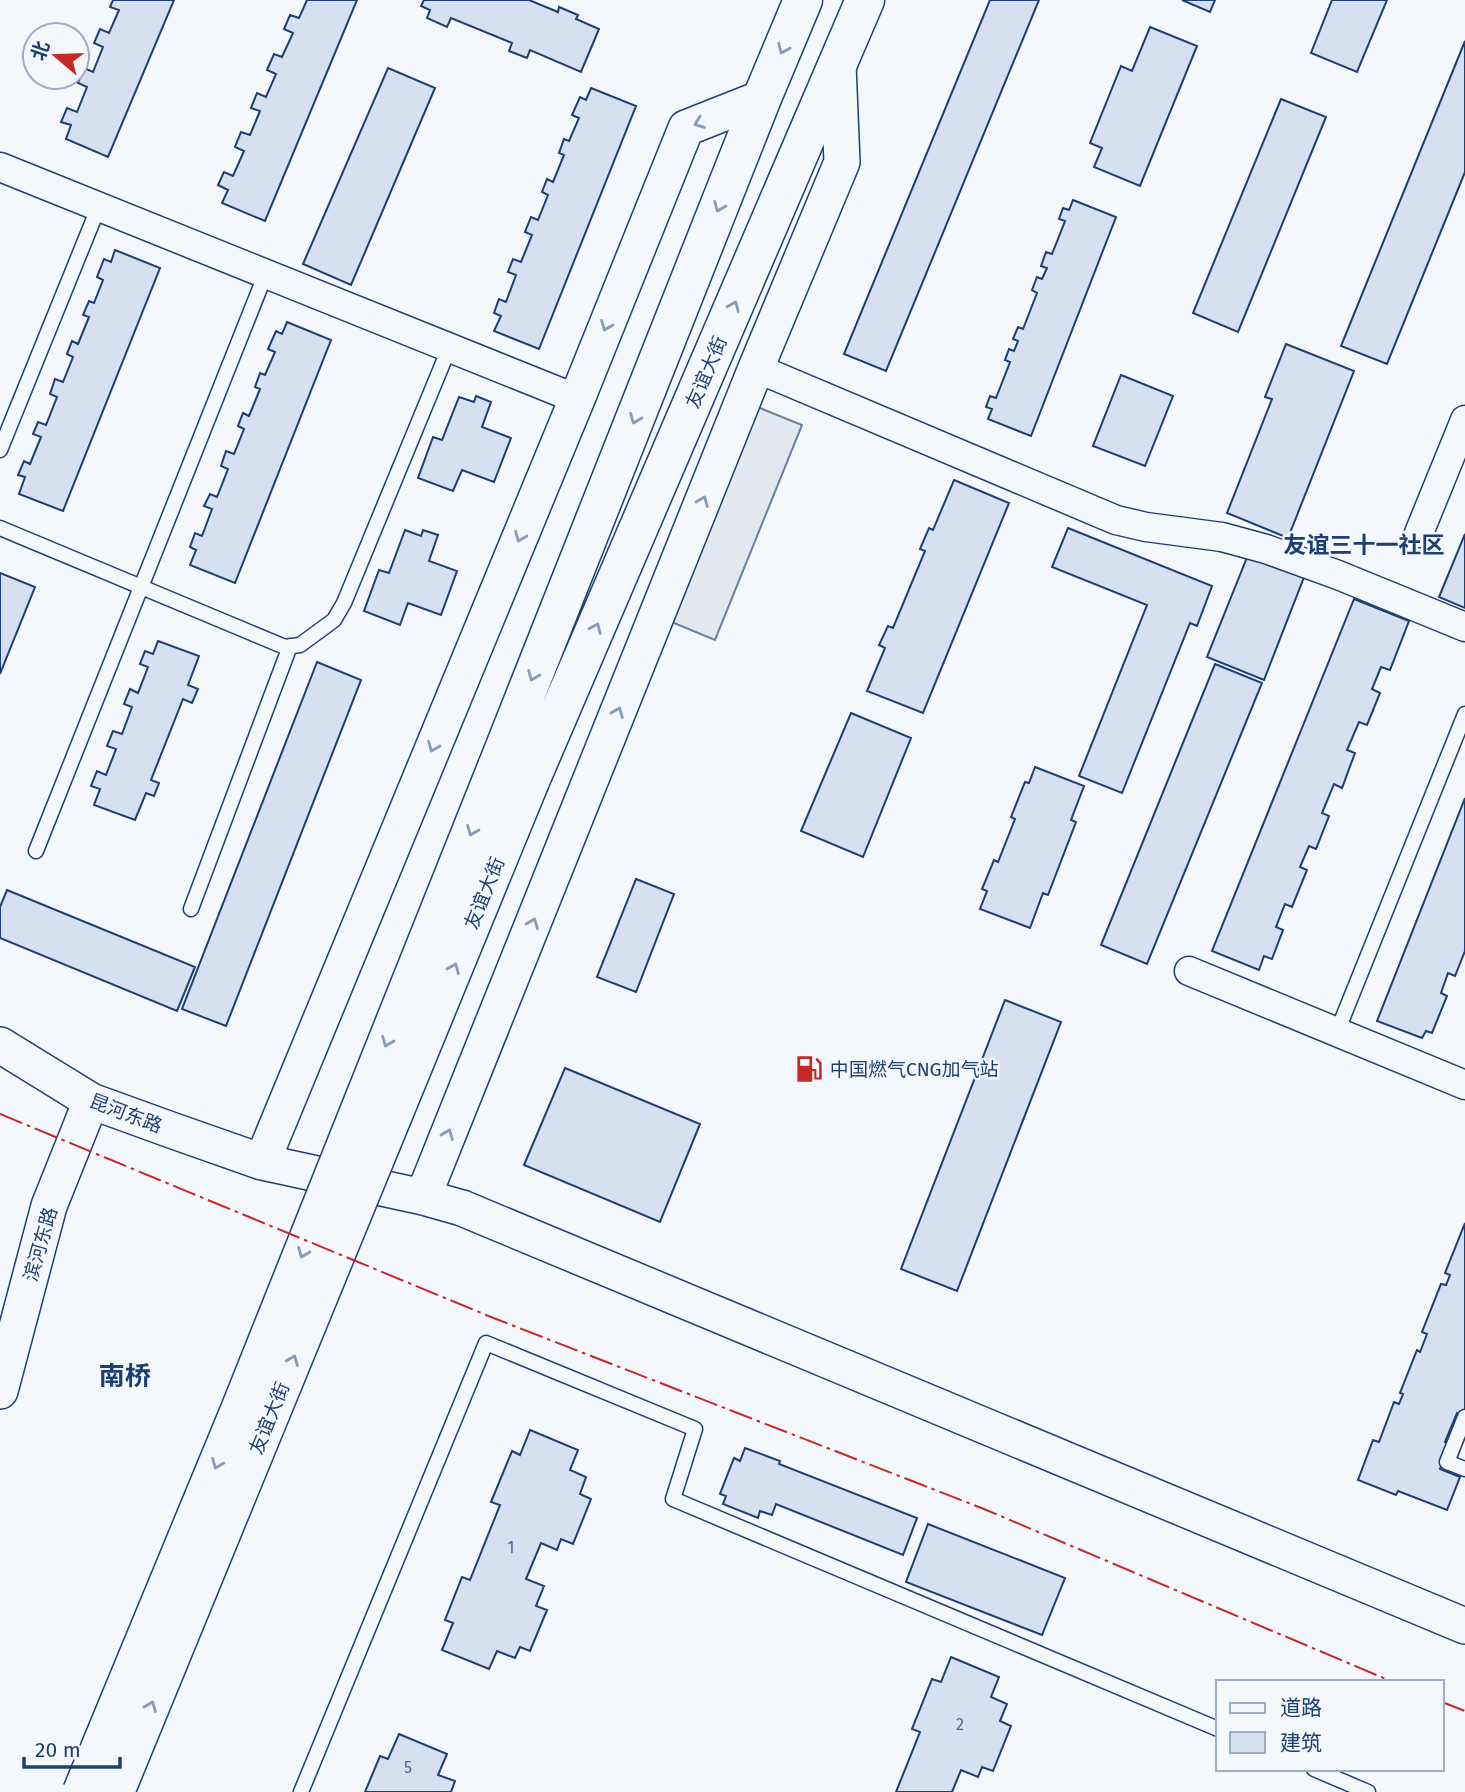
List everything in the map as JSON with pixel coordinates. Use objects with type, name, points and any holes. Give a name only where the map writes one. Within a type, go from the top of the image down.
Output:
[{"type":"main road","name":"友谊大街","points":[[116,1792],[514,774],[762,99],[803,0]]},
{"type":"main road","name":"友谊大街","points":[[82,1792],[240,1410],[514,774],[838,65],[865,0]]},
{"type":"street","points":[[423,1197],[842,162],[838,65]]},
{"type":"street","points":[[262,1162],[686,128],[762,99]]},
{"type":"street","points":[[0,167],[577,399]]},
{"type":"street","points":[[757,368],[1116,520],[1146,527],[1222,537],[1266,549],[1465,627]]},
{"type":"street","points":[[1419,533],[1465,420]]},
{"type":"street","points":[[1189,971],[1465,1085]]},
{"type":"street","name":"昆河东路","points":[[0,1045],[91,1101],[262,1162],[423,1197],[475,1213],[1465,1626]]},
{"type":"street","name":"滨河东路","points":[[0,1391],[49,1206],[91,1101]]},
{"type":"lane","points":[[0,450],[99,206]]},
{"type":"lane","points":[[37,851],[266,273]]},
{"type":"lane","points":[[0,528],[285,647],[300,645],[334,620],[344,603],[450,346]]},
{"type":"lane","points":[[191,909],[290,646]]},
{"type":"lane","points":[[1337,1032],[1465,714]]},
{"type":"lane","points":[[301,1792],[486,1343],[695,1430],[673,1499],[1216,1728]]},
{"type":"lane","points":[[1465,1417],[1447,1462],[1465,1469]]},
{"type":"lane","points":[[1317,1771],[1339,1786],[1368,1792]]},
{"type":"shaded area","points":[[755,406],[802,425],[715,640],[669,621]]},
{"type":"building","points":[[113,0],[174,0],[108,157],[66,139],[71,125],[61,122],[67,108],[77,112],[85,91],[91,91],[91,71],[93,72],[103,47],[94,43],[100,29],[109,33],[119,10],[110,7]]},
{"type":"building","points":[[307,0],[357,0],[265,221],[222,203],[228,190],[218,185],[224,172],[233,176],[244,151],[235,147],[241,132],[250,135],[260,111],[251,108],[257,93],[266,97],[276,74],[267,70],[274,54],[282,57],[293,33],[284,29],[290,15],[299,18]]},
{"type":"building","points":[[424,0],[529,0],[558,12],[559,7],[578,15],[576,19],[599,29],[581,72],[530,50],[527,58],[509,51],[512,43],[451,18],[447,27],[427,18],[430,10],[421,6]]},
{"type":"building","points":[[990,0],[1039,0],[886,371],[844,354]]},
{"type":"building","points":[[1182,0],[1215,0],[1210,12]]},
{"type":"building","points":[[1332,0],[1387,0],[1357,72],[1311,53]]},
{"type":"building","points":[[1150,27],[1197,46],[1140,186],[1094,167],[1102,148],[1090,143],[1121,66],[1132,71]]},
{"type":"building","points":[[1465,41],[1465,172],[1387,364],[1341,346]]},
{"type":"building","points":[[388,68],[435,88],[351,285],[303,264]]},
{"type":"building","points":[[591,88],[636,106],[539,349],[494,331],[501,316],[494,313],[499,299],[506,302],[516,275],[508,272],[513,259],[521,262],[532,235],[525,232],[531,217],[538,220],[548,195],[542,192],[547,179],[553,182],[564,155],[559,153],[564,139],[569,141],[579,118],[572,115],[580,97],[586,100]]},
{"type":"building","points":[[1281,99],[1326,117],[1238,332],[1193,313]]},
{"type":"building","points":[[1073,200],[1116,217],[1031,436],[988,419],[992,409],[986,407],[990,396],[996,398],[1010,362],[1005,360],[1009,349],[1014,351],[1018,341],[1013,339],[1018,327],[1023,329],[1037,293],[1032,290],[1037,277],[1042,279],[1047,268],[1041,266],[1046,252],[1052,254],[1065,221],[1059,219],[1063,208],[1069,210]]},
{"type":"building","points":[[115,250],[160,268],[63,511],[19,494],[25,477],[18,475],[24,461],[30,464],[41,437],[33,434],[38,422],[46,425],[57,397],[50,394],[55,379],[63,382],[73,357],[67,354],[72,341],[78,344],[89,317],[83,315],[89,301],[94,303],[103,280],[97,277],[104,259],[111,262]]},
{"type":"building","points":[[287,322],[331,340],[235,583],[190,565],[196,550],[190,547],[195,533],[202,536],[212,509],[204,506],[210,494],[217,497],[228,469],[221,466],[226,451],[234,454],[244,429],[238,426],[243,413],[249,416],[260,389],[255,387],[260,373],[265,375],[275,352],[268,349],[276,331],[282,334]]},
{"type":"building","points":[[1286,344],[1354,371],[1288,538],[1227,513],[1272,399],[1265,397]]},
{"type":"building","points":[[1121,375],[1173,396],[1145,466],[1093,446]]},
{"type":"building","points":[[476,396],[491,402],[482,427],[511,438],[494,482],[462,470],[453,491],[418,478],[433,437],[442,440],[459,397],[474,402]]},
{"type":"building","points":[[954,480],[1009,503],[923,713],[867,691],[885,648],[879,645],[888,626],[893,628],[925,551],[920,549],[929,528],[933,530]]},
{"type":"building","points":[[1068,528],[1212,586],[1197,626],[1190,623],[1122,793],[1079,776],[1147,605],[1052,567]]},
{"type":"building","points":[[405,530],[421,536],[423,530],[438,535],[429,561],[457,571],[441,615],[408,603],[400,625],[364,611],[379,570],[389,573]]},
{"type":"building","points":[[1465,534],[1465,608],[1439,597]]},
{"type":"building","points":[[1250,550],[1306,572],[1264,680],[1207,657]]},
{"type":"building","points":[[0,573],[35,587],[0,674]]},
{"type":"building","points":[[1354,599],[1409,621],[1390,670],[1381,667],[1372,689],[1380,693],[1367,725],[1359,722],[1347,750],[1355,753],[1342,788],[1334,784],[1322,813],[1329,816],[1316,849],[1309,846],[1300,867],[1307,870],[1292,907],[1285,904],[1276,927],[1283,930],[1272,959],[1264,956],[1259,970],[1212,951]]},
{"type":"building","points":[[158,641],[199,656],[188,685],[198,689],[192,703],[183,699],[151,780],[159,783],[154,796],[146,793],[135,820],[94,805],[100,789],[91,786],[97,771],[106,775],[116,749],[107,746],[113,731],[122,734],[132,707],[124,704],[130,689],[138,693],[148,667],[140,664],[145,651],[153,654]]},
{"type":"building","points":[[317,662],[361,680],[226,1026],[182,1009]]},
{"type":"building","points":[[1215,664],[1262,683],[1147,964],[1101,945]]},
{"type":"building","points":[[851,713],[911,738],[863,857],[801,831]]},
{"type":"building","points":[[1035,767],[1084,786],[1071,820],[1076,822],[1048,895],[1043,893],[1030,928],[980,909],[987,891],[982,889],[994,860],[998,862],[1015,819],[1011,817],[1025,782],[1029,783]]},
{"type":"building","points":[[1465,798],[1465,951],[1455,976],[1448,973],[1441,993],[1447,996],[1432,1033],[1426,1031],[1422,1038],[1377,1021]]},
{"type":"building","points":[[636,879],[674,894],[636,992],[597,977]]},
{"type":"building","points":[[7,890],[195,967],[177,1011],[0,938],[0,907]]},
{"type":"building","points":[[1005,1000],[1061,1022],[957,1291],[901,1269]]},
{"type":"building","points":[[565,1068],[700,1124],[660,1222],[524,1165]]},
{"type":"building","points":[[1465,1223],[1465,1416],[1457,1413],[1445,1442],[1450,1444],[1440,1469],[1460,1477],[1447,1510],[1398,1491],[1396,1495],[1358,1480],[1373,1440],[1379,1442],[1394,1402],[1399,1404],[1403,1394],[1400,1393],[1417,1350],[1420,1352],[1427,1334],[1422,1332],[1441,1284],[1446,1285],[1450,1275],[1445,1273]]},
{"type":"building","points":[[530,1430],[578,1450],[570,1470],[586,1477],[580,1494],[591,1499],[573,1544],[561,1539],[557,1550],[541,1543],[526,1579],[544,1586],[536,1606],[547,1610],[530,1651],[520,1647],[515,1658],[497,1651],[489,1669],[442,1650],[453,1623],[445,1620],[462,1577],[470,1580],[500,1505],[491,1502],[512,1451],[520,1455]]},
{"type":"building","points":[[745,1448],[917,1518],[903,1555],[776,1504],[772,1515],[760,1511],[758,1518],[723,1504],[726,1496],[720,1494],[734,1458],[740,1461]]},
{"type":"building","points":[[928,1524],[1065,1578],[1042,1635],[906,1582]]},
{"type":"building","points":[[951,1657],[999,1677],[991,1697],[1007,1704],[1000,1721],[1011,1726],[993,1771],[982,1767],[978,1777],[961,1770],[952,1792],[896,1792],[920,1732],[912,1729],[932,1679],[941,1682]]},
{"type":"building","points":[[399,1734],[447,1754],[438,1775],[455,1781],[451,1792],[365,1792],[380,1756],[388,1759]]},
{"type":"power","points":[[0,1114],[491,1317],[984,1509],[1388,1680]]},
{"type":"power","points":[[1444,1703],[1465,1711]]},
{"type":"place","name":"中国燃气CNG加气站","points":[[809,1069]]},
{"type":"district","name":"友谊三十一社区","points":[[1364,545]]},
{"type":"district","name":"南桥","points":[[125,1376]]}]
